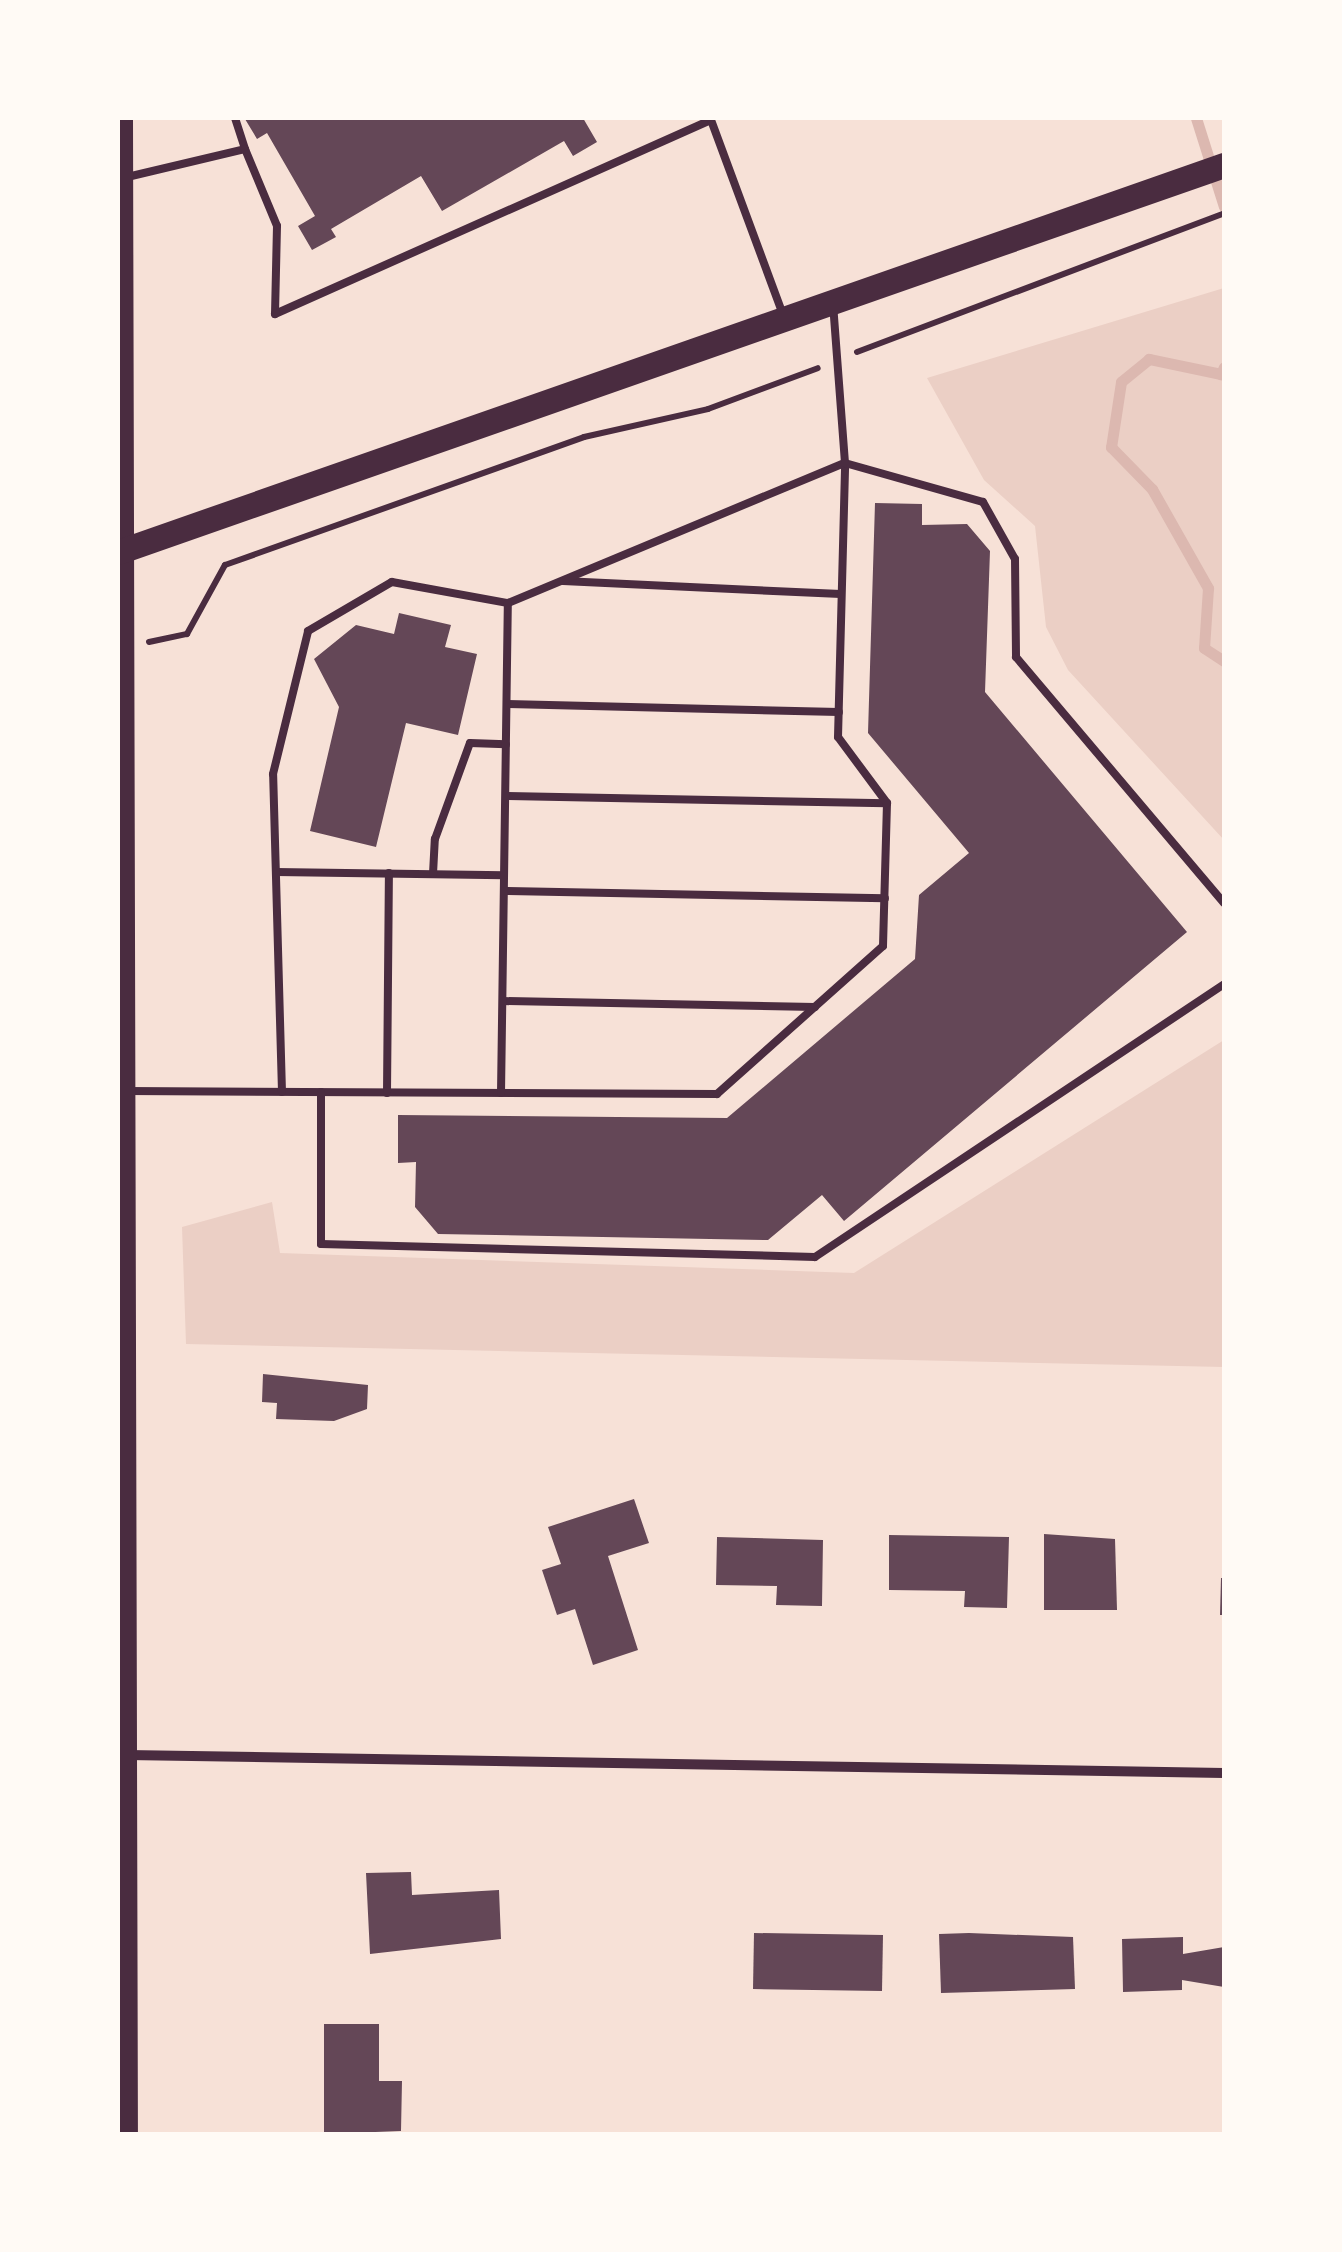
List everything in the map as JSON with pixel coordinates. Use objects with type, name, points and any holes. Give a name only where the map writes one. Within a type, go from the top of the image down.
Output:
[{"type":"main road","points":[[123,118],[119,334],[128,2134]]},
{"type":"main road","points":[[120,551],[1224,165]]},
{"type":"street","points":[[127,1756],[1224,1774]]},
{"type":"lane","points":[[235,118],[277,226],[275,314],[709,119],[784,319]]},
{"type":"lane","points":[[121,164],[245,148]]},
{"type":"lane","points":[[122,1092],[717,1094],[884,946],[887,803],[838,737],[845,463],[834,362],[833,302]]},
{"type":"lane","points":[[282,1092],[273,774],[308,632],[392,582],[508,603],[845,463],[982,502],[1016,560],[1016,657],[1224,903]]},
{"type":"lane","points":[[559,581],[840,594]]},
{"type":"lane","points":[[501,1093],[508,603]]},
{"type":"lane","points":[[507,704],[838,712]]},
{"type":"lane","points":[[434,874],[435,839],[470,743],[506,744]]},
{"type":"lane","points":[[506,796],[887,803]]},
{"type":"lane","points":[[276,872],[504,875]]},
{"type":"lane","points":[[387,1093],[389,873]]},
{"type":"lane","points":[[504,891],[885,898]]},
{"type":"lane","points":[[321,1092],[320,1244],[814,1257],[1224,984]]},
{"type":"lane","points":[[502,1001],[815,1007]]},
{"type":"path","points":[[186,634],[225,565],[584,437],[708,409],[1224,213]]},
{"type":"shaded area","points":[[1224,288],[1224,840],[1068,670],[1046,627],[1035,526],[984,480],[927,378]]},
{"type":"shaded area","points":[[1224,1040],[1224,1367],[186,1344],[182,1227],[272,1202],[280,1253],[854,1273]]},
{"type":"building","points":[[583,118],[597,142],[573,156],[564,141],[442,211],[421,176],[331,229],[336,237],[312,250],[298,226],[315,216],[267,133],[257,139],[245,119]]},
{"type":"building","points":[[875,503],[922,504],[922,525],[967,524],[990,551],[985,692],[1187,932],[844,1221],[822,1195],[768,1240],[438,1234],[415,1207],[416,1162],[398,1163],[398,1115],[727,1118],[915,959],[919,895],[969,853],[868,733]]},
{"type":"building","points":[[399,613],[451,625],[445,647],[477,654],[458,735],[406,723],[376,847],[310,831],[339,707],[314,659],[356,625],[394,634]]},
{"type":"building","points":[[263,1374],[368,1385],[367,1409],[334,1421],[276,1419],[277,1403],[262,1402]]},
{"type":"building","points":[[634,1499],[649,1543],[608,1556],[638,1650],[593,1665],[575,1609],[557,1615],[542,1570],[561,1564],[548,1527]]},
{"type":"building","points":[[1044,1534],[1115,1539],[1117,1610],[1044,1610]]},
{"type":"building","points":[[889,1535],[1009,1537],[1007,1608],[964,1607],[965,1591],[889,1590]]},
{"type":"building","points":[[717,1537],[823,1540],[822,1606],[776,1605],[777,1586],[716,1585]]},
{"type":"building","points":[[1224,1578],[1224,1615],[1220,1615]]},
{"type":"building","points":[[411,1872],[412,1895],[499,1890],[501,1939],[370,1954],[366,1873]]},
{"type":"building","points":[[754,1933],[883,1935],[882,1991],[753,1989]]},
{"type":"building","points":[[939,1934],[1073,1937],[1075,1989],[941,1993]]},
{"type":"building","points":[[1183,1937],[1183,1954],[1224,1947],[1224,1987],[1182,1980],[1182,1990],[1123,1992],[1122,1939]]},
{"type":"building","points":[[324,2024],[379,2024],[379,2081],[402,2081],[401,2131],[324,2134]]},
{"type":"waterway","points":[[1196,118],[1224,207]]},
{"type":"waterway","points":[[1224,367],[1221,374],[1149,359],[1121,382],[1111,447],[1152,489],[1208,588],[1204,648],[1224,661]]}]
